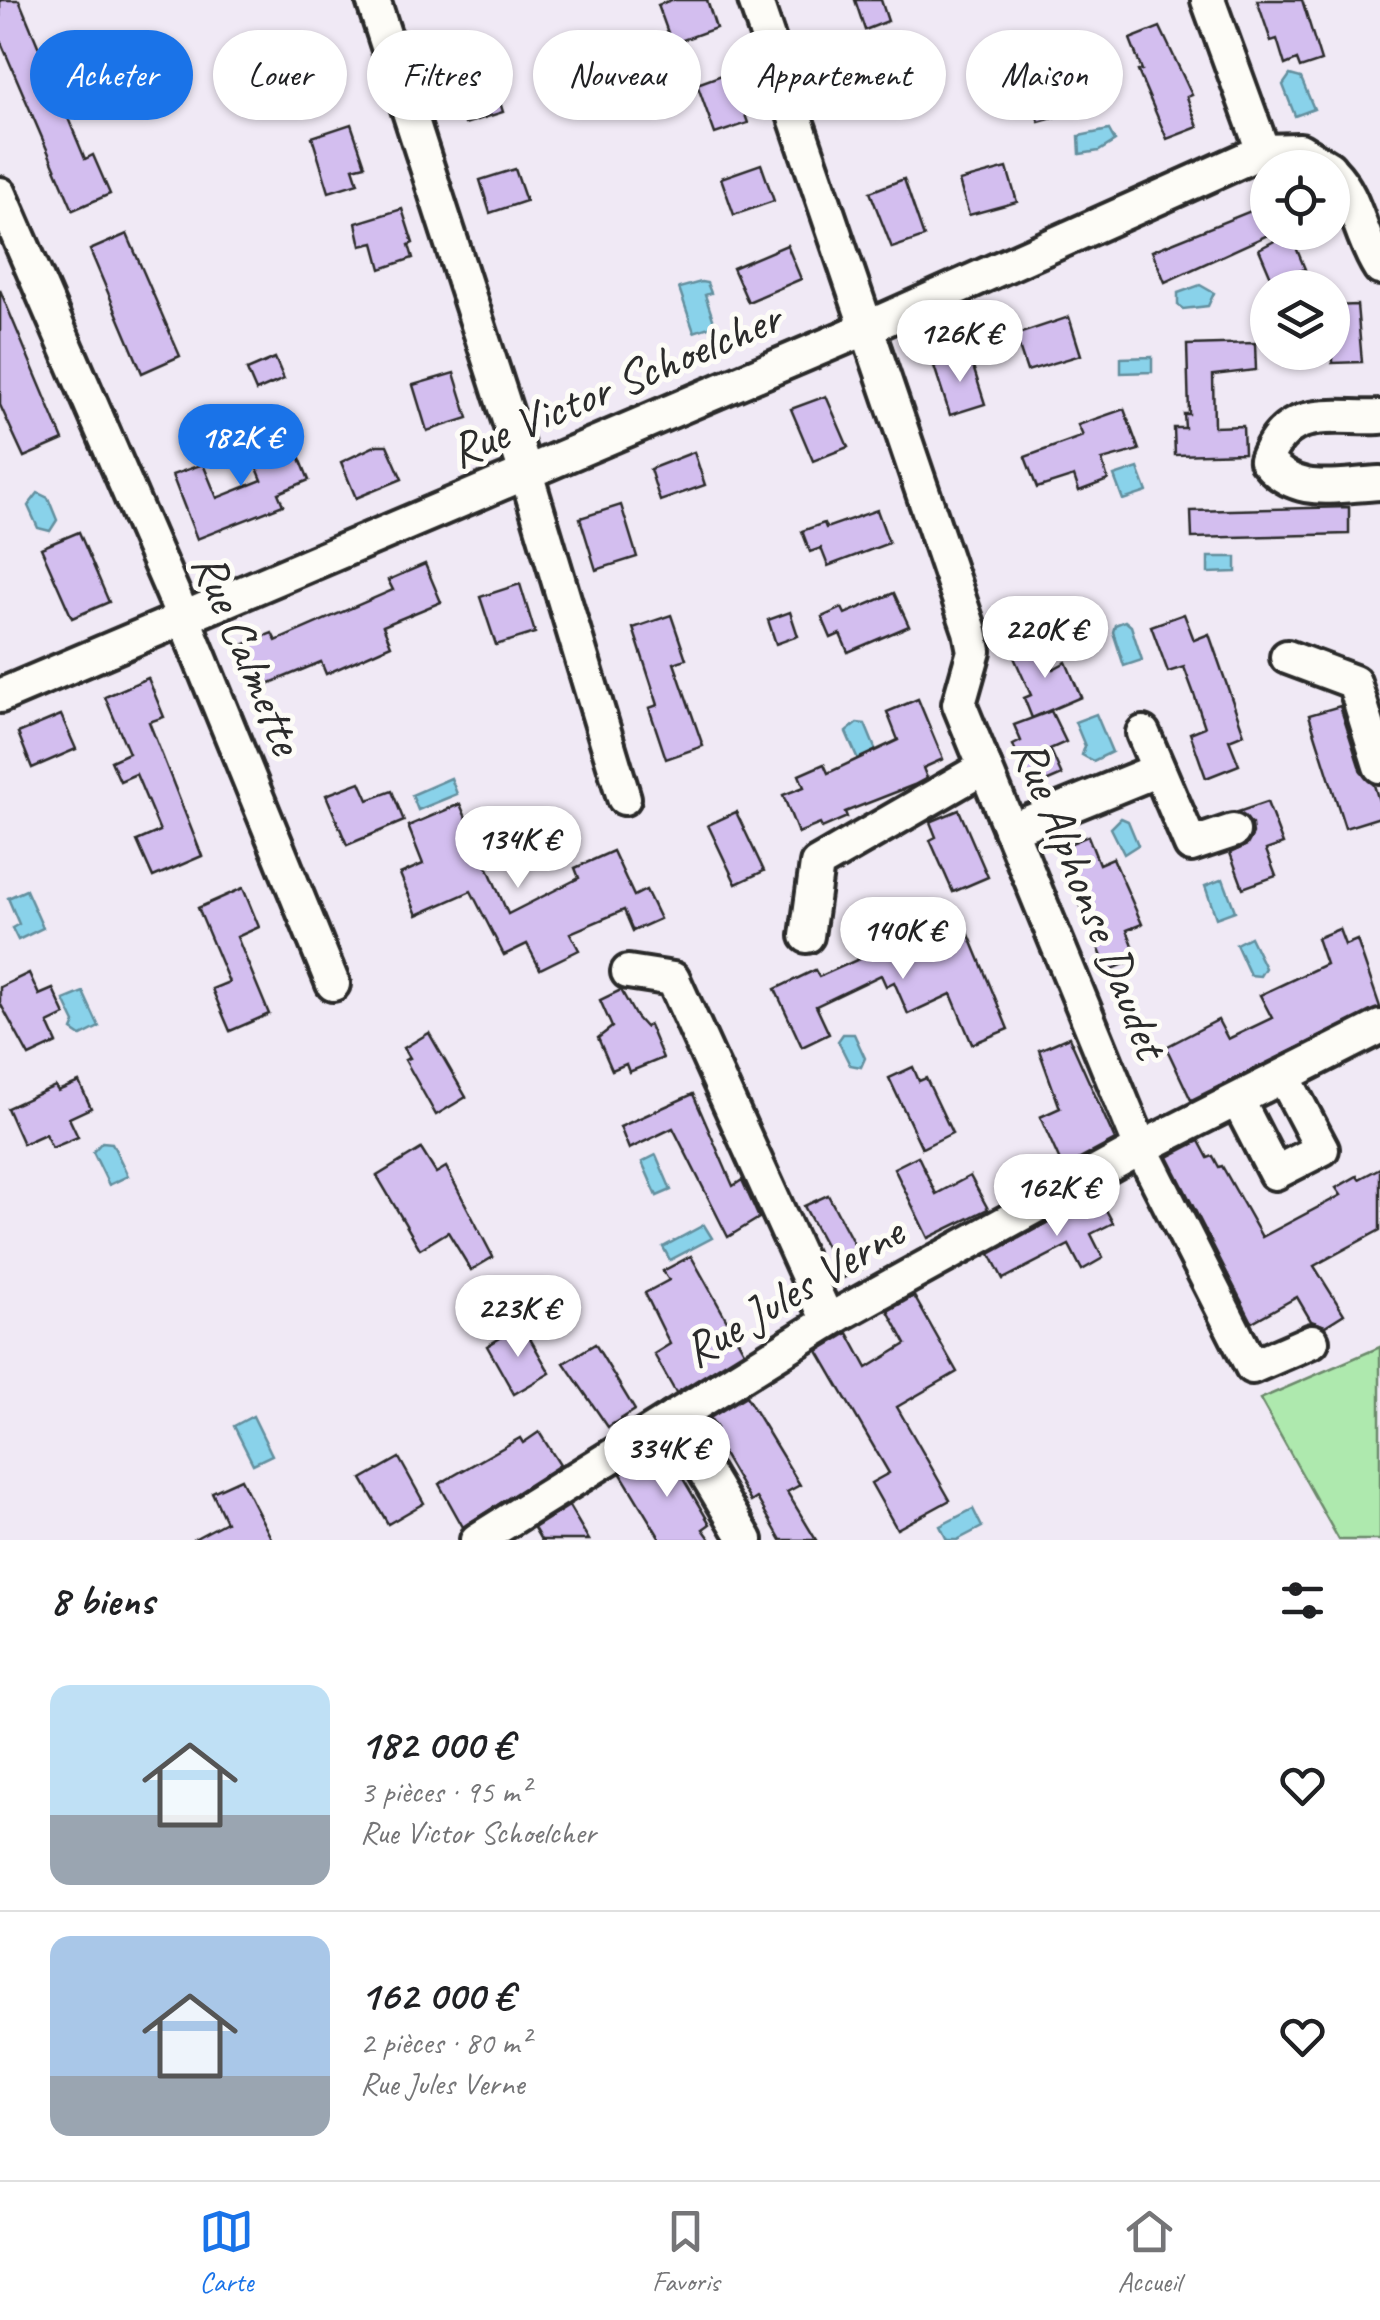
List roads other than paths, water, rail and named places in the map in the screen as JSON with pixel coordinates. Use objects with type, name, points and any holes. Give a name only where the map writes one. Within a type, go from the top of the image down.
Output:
[{"type":"street","points":[[374,0],[526,473],[624,798]]},
{"type":"street","name":"Rue Alphonse Daudet","points":[[755,0],[970,631],[974,651],[959,704],[1141,1148],[1252,1367],[1312,1341]]},
{"type":"street","points":[[1208,0],[1262,150]]},
{"type":"street","name":"Rue Victor Schoelcher","points":[[0,696],[866,328],[1250,158]]},
{"type":"street","name":"Rue Calmette","points":[[0,194],[184,619],[333,984]]},
{"type":"street","points":[[1350,200],[1368,250],[1380,268]]},
{"type":"street","points":[[1380,417],[1295,420],[1276,436],[1266,460],[1281,478],[1301,486],[1380,484]]},
{"type":"street","points":[[1286,657],[1354,682],[1380,766]]},
{"type":"street","points":[[1142,732],[1191,845],[1233,831]]},
{"type":"street","points":[[807,936],[817,864],[985,768]]},
{"type":"street","points":[[1010,830],[1158,770]]},
{"type":"street","points":[[628,972],[674,979],[828,1321]]},
{"type":"street","name":"Rue Jules Verne","points":[[494,1535],[828,1321],[1141,1148],[1380,1027]]},
{"type":"street","points":[[1238,1101],[1275,1173],[1322,1150],[1284,1076]]},
{"type":"street","points":[[673,1418],[746,1540]]},
{"type":"water","points":[[1290,75],[1301,78],[1314,109],[1295,116],[1283,85]]},
{"type":"water","points":[[1109,130],[1115,141],[1099,151],[1080,154],[1079,136]]},
{"type":"water","points":[[707,283],[711,293],[705,295],[715,325],[694,332],[679,288]]},
{"type":"water","points":[[1200,285],[1214,293],[1208,306],[1183,309],[1178,305],[1178,293]]},
{"type":"water","points":[[1152,357],[1152,372],[1121,373],[1121,358]]},
{"type":"water","points":[[1138,468],[1147,492],[1123,500],[1114,476]]},
{"type":"water","points":[[38,493],[48,498],[57,520],[50,531],[38,528],[28,506]]},
{"type":"water","points":[[1208,557],[1236,557],[1236,572],[1208,573]]},
{"type":"water","points":[[1125,621],[1131,626],[1142,660],[1124,666],[1113,632],[1115,625]]},
{"type":"water","points":[[1096,714],[1112,752],[1093,761],[1082,755],[1085,746],[1075,722]]},
{"type":"water","points":[[857,723],[865,724],[879,758],[861,766],[846,732]]},
{"type":"water","points":[[451,778],[457,794],[418,810],[412,795]]},
{"type":"water","points":[[1121,818],[1128,821],[1138,845],[1124,854],[1111,828]]},
{"type":"water","points":[[1223,879],[1235,911],[1216,918],[1205,886]]},
{"type":"water","points":[[26,890],[43,928],[18,940],[12,928],[19,924],[8,898]]},
{"type":"water","points":[[1250,937],[1265,968],[1260,976],[1250,975],[1236,944]]},
{"type":"water","points":[[83,992],[99,1027],[81,1036],[72,1030],[75,1023],[64,1000]]},
{"type":"water","points":[[843,1034],[854,1034],[865,1058],[861,1067],[850,1065],[838,1041]]},
{"type":"water","points":[[102,1142],[112,1143],[128,1176],[109,1185],[93,1152]]},
{"type":"water","points":[[656,1155],[671,1190],[657,1196],[642,1162]]},
{"type":"water","points":[[704,1225],[712,1238],[670,1260],[663,1247]]},
{"type":"water","points":[[253,1416],[272,1455],[253,1464],[234,1426]]},
{"type":"water","points":[[973,1509],[982,1527],[957,1540],[947,1540],[940,1526]]}]
